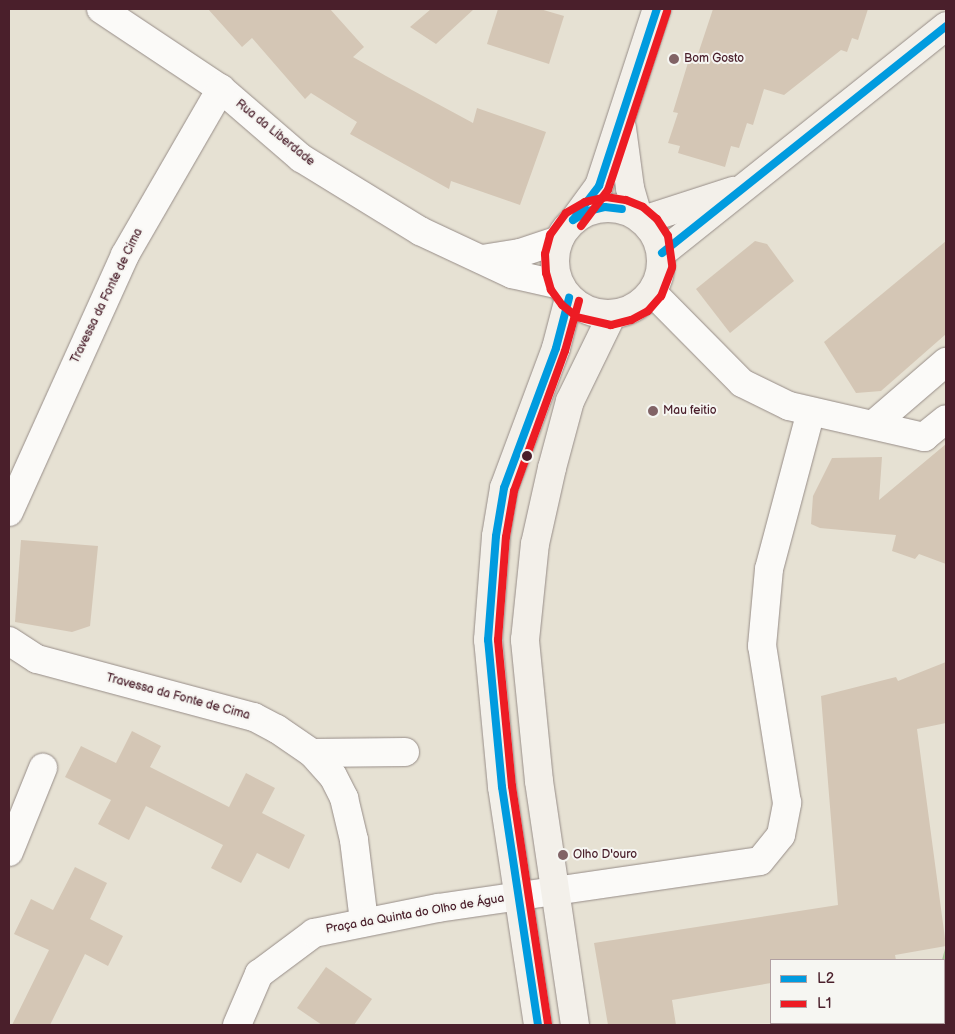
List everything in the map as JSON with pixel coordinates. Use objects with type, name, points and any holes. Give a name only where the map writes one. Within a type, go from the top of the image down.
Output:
[{"type":"main road","points":[[538,1025],[502,787],[488,640],[496,536],[513,458],[556,348],[565,292],[555,255],[566,230],[599,186],[657,9]]},
{"type":"main road","points":[[662,253],[946,26]]},
{"type":"main road","points":[[565,292],[596,313],[612,314],[641,304],[652,292],[660,278],[662,253],[658,239],[641,218],[630,188],[621,121]]},
{"type":"main road","points":[[566,230],[588,211],[606,207],[622,209],[641,218],[742,189]]},
{"type":"main road","points":[[575,1025],[539,781],[525,640],[535,544],[552,468],[570,401],[612,314]]},
{"type":"street","name":"Rua da Liberdade","points":[[101,9],[221,89],[301,158],[420,231],[512,274],[565,292]]},
{"type":"street","name":"Travessa da Fonte de Cima","points":[[9,512],[125,255],[221,89]]},
{"type":"street","points":[[482,259],[520,253],[566,230]]},
{"type":"street","points":[[652,292],[742,383],[789,406],[875,423],[924,437],[946,419]]},
{"type":"street","points":[[875,423],[946,362]]},
{"type":"street","name":"Praça da Quinta do Olho de Água","points":[[237,1025],[259,974],[314,933],[364,922],[584,885],[760,861],[781,835],[787,803],[762,646],[768,570],[811,411]]},
{"type":"street","name":"Travessa da Fonte de Cima","points":[[9,641],[37,660],[254,717],[277,729],[312,753],[333,776],[344,798],[354,840],[364,922]]},
{"type":"street","points":[[312,753],[405,752]]},
{"type":"street","points":[[9,852],[43,768]]},
{"type":"green space","points":[[946,945],[946,1025],[888,1025],[945,1024],[945,959],[942,959]]},
{"type":"building","points":[[208,9],[330,9],[364,47],[353,57],[386,76],[473,123],[477,108],[546,132],[520,205],[451,181],[449,189],[350,134],[357,122],[311,93],[305,99],[252,38],[242,47]]},
{"type":"building","points":[[431,9],[474,9],[436,44],[410,27]]},
{"type":"building","points":[[498,9],[540,9],[564,16],[549,64],[487,44]]},
{"type":"building","points":[[713,9],[868,9],[858,40],[852,38],[847,52],[841,50],[784,95],[764,89],[753,125],[747,123],[739,148],[731,146],[725,167],[678,153],[680,146],[668,143],[678,113],[673,112],[690,56],[697,57]]},
{"type":"building","points":[[755,241],[767,244],[794,281],[730,333],[696,289]]},
{"type":"building","points":[[946,241],[946,334],[881,391],[856,393],[824,342]]},
{"type":"building","points":[[946,444],[946,564],[919,554],[915,559],[892,551],[896,535],[820,528],[811,524],[813,496],[832,458],[882,457],[879,500]]},
{"type":"building","points":[[21,540],[98,546],[90,626],[72,632],[15,622]]},
{"type":"building","points":[[946,662],[946,723],[917,729],[946,946],[895,955],[896,959],[770,959],[770,983],[672,1000],[676,1025],[608,1025],[594,943],[838,905],[821,696],[896,677],[898,681]]},
{"type":"building","points":[[132,731],[161,746],[150,767],[229,807],[246,773],[275,788],[262,813],[305,835],[289,869],[257,853],[241,883],[211,868],[223,845],[146,806],[129,840],[98,824],[111,800],[65,777],[81,746],[116,763]]},
{"type":"building","points":[[75,867],[107,883],[90,919],[123,936],[108,966],[85,954],[50,1025],[12,1025],[49,950],[14,934],[31,899],[53,910]]},
{"type":"building","points":[[326,967],[372,999],[354,1025],[322,1025],[297,1008]]},
{"type":"transit line","name":"L2","points":[[573,220],[599,186],[657,9]]},
{"type":"transit line","name":"L1","points":[[581,226],[608,190],[667,12]]},
{"type":"transit line","name":"L2","points":[[662,253],[946,26]]},
{"type":"transit line","name":"L1","points":[[672,266],[668,236],[657,219],[643,207],[626,200],[606,197],[585,202],[566,213],[550,235],[545,254],[546,273],[551,290],[562,305],[577,317],[611,325],[631,320],[648,311],[661,296],[672,268]]},
{"type":"transit line","name":"L2","points":[[573,220],[588,211],[605,207],[622,209]]},
{"type":"transit line","name":"L2","points":[[538,1025],[502,787],[488,640],[496,536],[504,488],[556,348],[569,298]]},
{"type":"transit line","name":"L1","points":[[548,1024],[512,786],[498,640],[506,537],[514,491],[565,351],[579,301]]},
{"type":"place","name":"Bom Gosto","points":[[674,59]]},
{"type":"place","name":"Mau feitio","points":[[653,411]]},
{"type":"place","name":"Olho D'ouro","points":[[563,855]]}]
